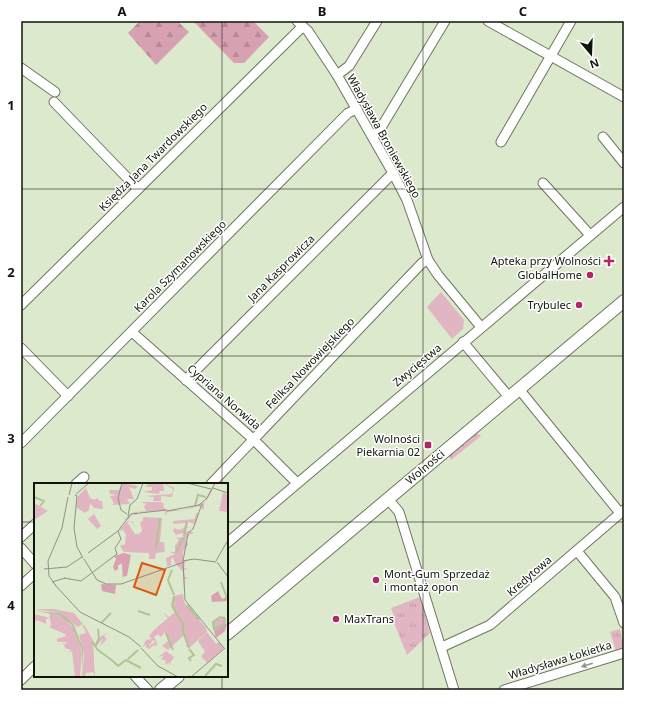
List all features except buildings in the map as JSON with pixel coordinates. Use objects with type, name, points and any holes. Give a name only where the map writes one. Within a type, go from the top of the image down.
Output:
[{"type":"main road","name":"Wolności","points":[[228,633],[624,301]]},
{"type":"main road","points":[[161,690],[177,677]]},
{"type":"street","points":[[337,75],[349,66],[377,21]]},
{"type":"street","points":[[372,136],[379,131],[445,21]]},
{"type":"street","points":[[488,21],[624,98]]},
{"type":"street","points":[[502,142],[571,21]]},
{"type":"street","name":"Władysława Broniewskiego","points":[[300,24],[308,31],[337,75],[393,173],[407,200],[428,260],[438,275],[481,327]]},
{"type":"street","name":"Księdza Jana Twardowskiego","points":[[21,305],[138,189],[300,24]]},
{"type":"street","points":[[21,68],[55,92]]},
{"type":"street","points":[[54,102],[138,189]]},
{"type":"street","name":"Karola Szymanowskiego","points":[[21,443],[348,113],[357,108]]},
{"type":"street","points":[[603,138],[624,163]]},
{"type":"street","name":"Jana Kasprowicza","points":[[186,380],[393,173]]},
{"type":"street","points":[[544,183],[590,235]]},
{"type":"street","name":"Zwycięstwa","points":[[228,542],[624,207]]},
{"type":"street","name":"Feliksa Nowowiejskiego","points":[[212,483],[417,268],[428,260]]},
{"type":"street","name":"Cypriana Norwida","points":[[132,332],[253,439],[297,483]]},
{"type":"street","points":[[463,342],[509,397]]},
{"type":"street","points":[[21,348],[68,396]]},
{"type":"street","points":[[519,389],[622,512]]},
{"type":"street","points":[[77,483],[84,477]]},
{"type":"street","points":[[388,498],[399,512],[442,647],[454,690]]},
{"type":"street","name":"Kredytowa","points":[[442,647],[490,625],[622,512]]},
{"type":"street","points":[[21,537],[34,525]]},
{"type":"street","points":[[21,548],[34,563]]},
{"type":"street","points":[[577,551],[615,597],[624,623]]},
{"type":"street","points":[[21,586],[34,574]]},
{"type":"street","name":"Władysława Łokietka","points":[[504,690],[624,653]]},
{"type":"street","points":[[21,680],[34,667]]},
{"type":"street","points":[[136,677],[148,690]]},
{"type":"green space","points":[[140,21],[177,21],[189,32],[156,65],[128,33]]},
{"type":"green space","points":[[193,21],[253,21],[269,37],[244,63],[234,63]]},
{"type":"green space","points":[[441,292],[464,320],[463,329],[452,339],[427,307]]},
{"type":"green space","points":[[477,433],[481,436],[451,460],[449,456]]},
{"type":"green space","points":[[420,597],[430,633],[407,655],[392,618],[394,616],[391,608]]},
{"type":"green space","points":[[620,629],[624,648],[616,651],[610,632]]},
{"type":"place","name":"Apteka przy Wolności","points":[[609,261]]},
{"type":"place","name":"GlobalHome","points":[[590,275]]},
{"type":"place","name":"Trybulec","points":[[579,305]]},
{"type":"place","name":"Wolności Piekarnia 02","points":[[428,445]]},
{"type":"place","name":"Mont-Gum Sprzedaż i montaż opon","points":[[376,580]]},
{"type":"place","name":"MaxTrans","points":[[336,619]]}]
